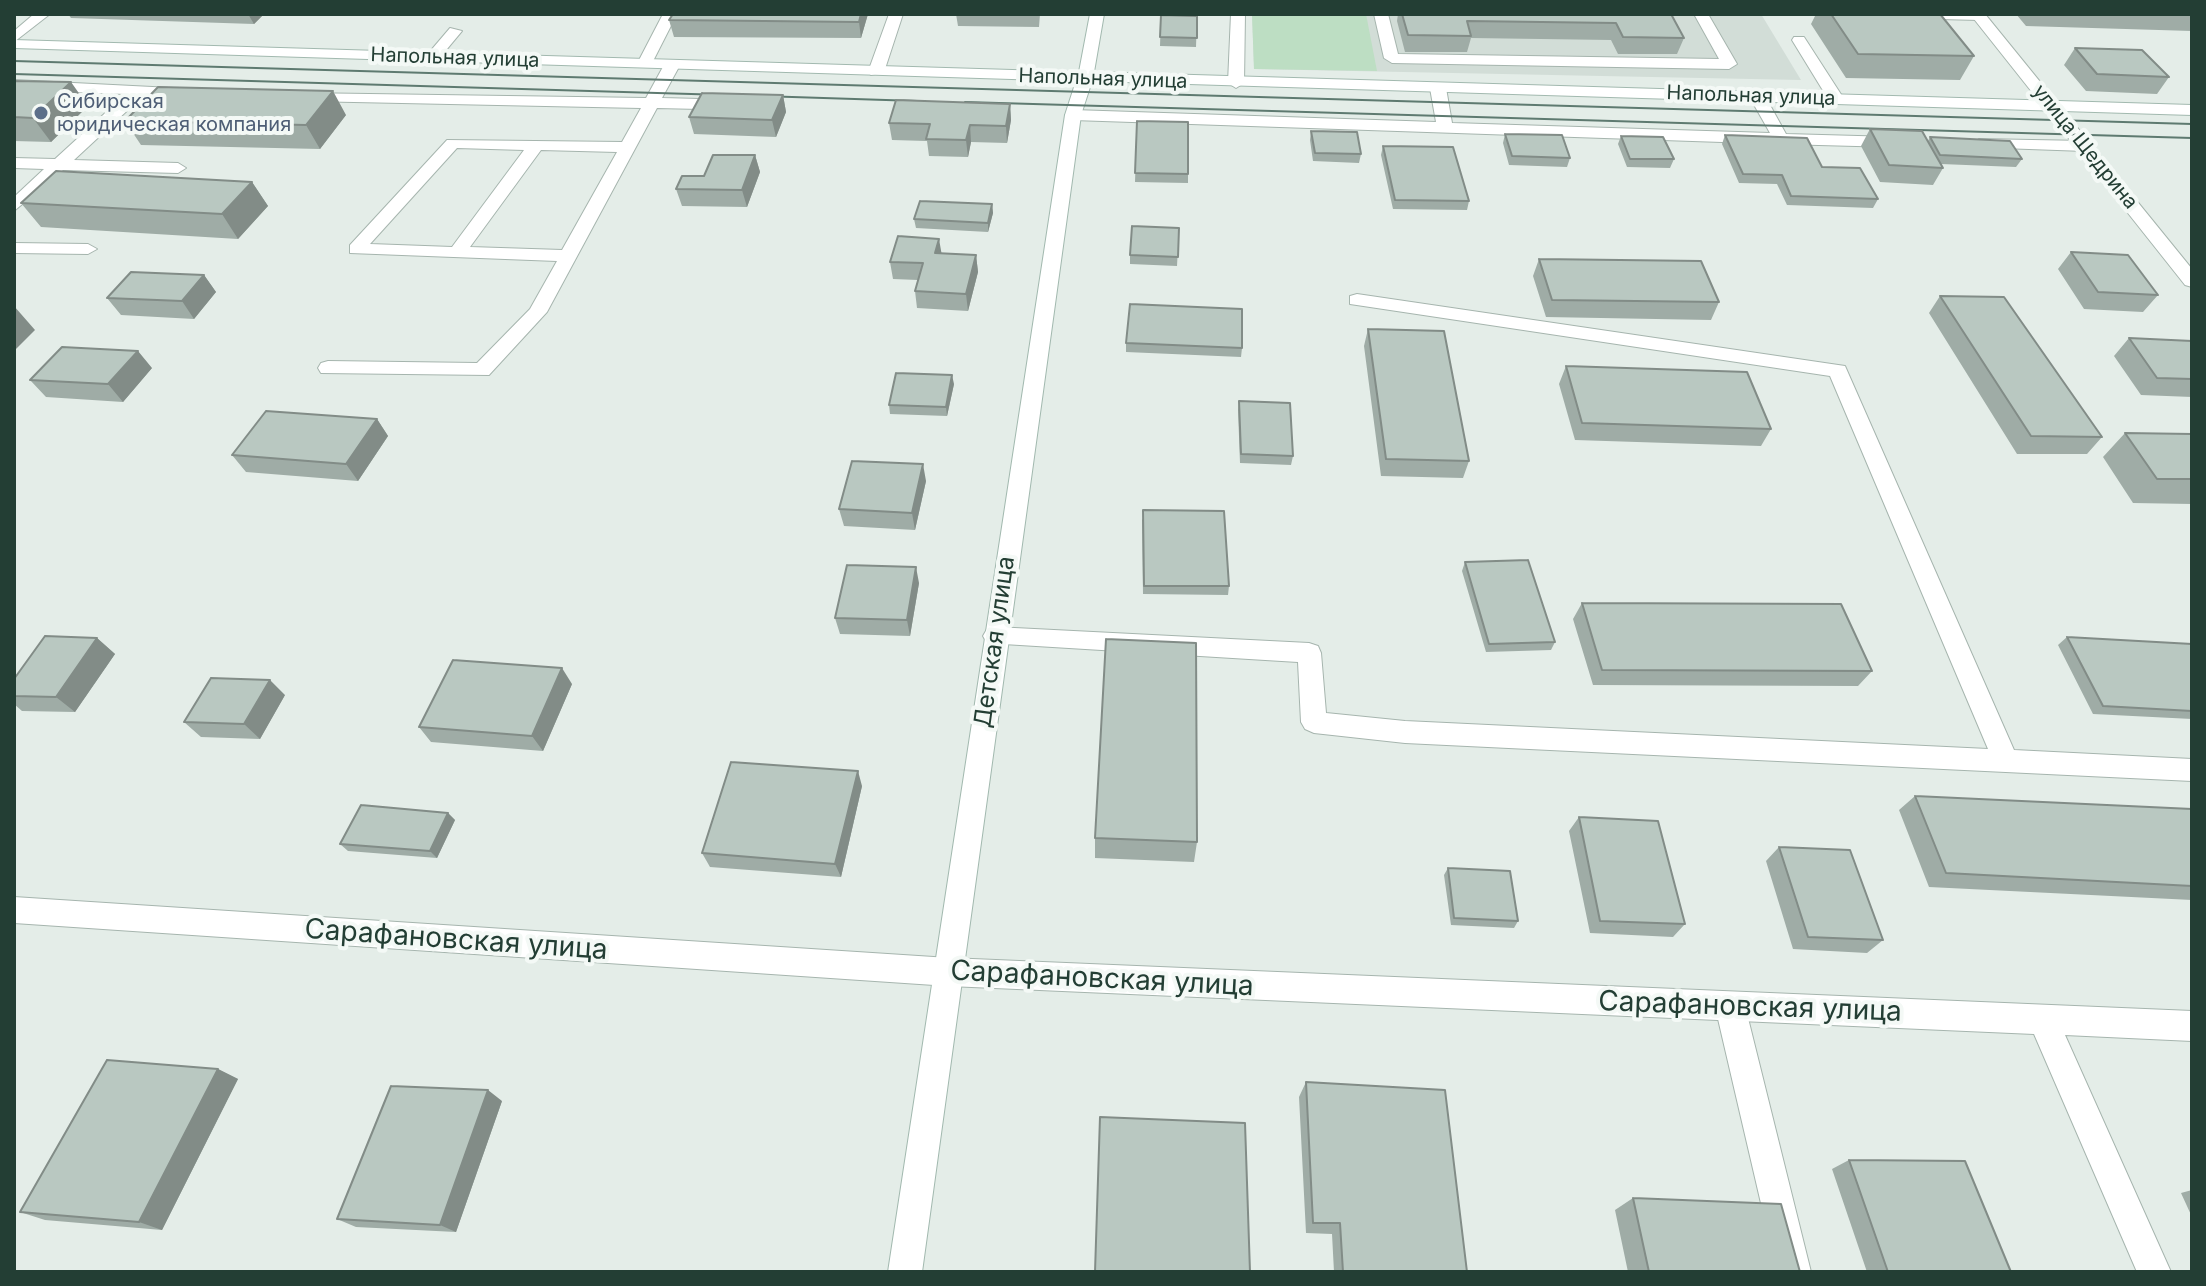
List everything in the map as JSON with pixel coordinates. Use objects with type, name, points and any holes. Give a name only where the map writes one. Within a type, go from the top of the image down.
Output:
[{"type":"street","points":[[14,41],[43,14]]},
{"type":"street","points":[[645,64],[670,14]]},
{"type":"street","points":[[876,72],[896,14]]},
{"type":"street","name":"Детская улица","points":[[905,1272],[1073,115],[1085,78],[1097,14]]},
{"type":"street","points":[[1236,83],[1238,14]]},
{"type":"street","points":[[1381,14],[1392,58],[1729,64],[1701,14]]},
{"type":"street","points":[[1900,14],[1978,15]]},
{"type":"street","name":"улица Щедрина","points":[[1978,15],[2192,281]]},
{"type":"street","points":[[432,58],[455,31]]},
{"type":"street","points":[[1799,40],[1836,99]]},
{"type":"street","name":"Напольная улица","points":[[14,41],[432,58],[2192,110]]},
{"type":"street","points":[[1541,60],[1552,90]]},
{"type":"street","points":[[328,368],[482,370],[538,312],[672,65]]},
{"type":"street","points":[[14,85],[200,92]]},
{"type":"street","points":[[1438,88],[1445,127]]},
{"type":"street","points":[[14,206],[140,90]]},
{"type":"street","points":[[291,96],[700,104]]},
{"type":"street","points":[[1757,96],[1781,139]]},
{"type":"street","points":[[1073,115],[1909,142]]},
{"type":"street","points":[[569,256],[356,249],[453,143],[628,147]]},
{"type":"street","points":[[1957,143],[2085,146]]},
{"type":"street","points":[[457,252],[536,145]]},
{"type":"street","points":[[14,163],[178,168]]},
{"type":"street","points":[[14,248],[88,249]]},
{"type":"street","points":[[1357,300],[1838,371],[2006,761]]},
{"type":"street","points":[[995,636],[1309,653],[1314,722],[1405,732],[2192,770]]},
{"type":"street","name":"Сарафановская улица","points":[[14,910],[949,972],[2192,1026]]},
{"type":"street","points":[[1730,1006],[1794,1272]]},
{"type":"street","points":[[2043,1019],[2154,1272]]},
{"type":"shaded area","points":[[1252,14],[1761,14],[1801,80],[1254,69]]},
{"type":"green space","points":[[1252,14],[1366,14],[1377,71],[1254,69]]},
{"type":"building","points":[[673,14],[861,14],[859,22],[669,20]]},
{"type":"building","points":[[1402,14],[1671,14],[1684,38],[1623,37],[1616,23],[1467,21],[1471,36],[1408,35]]},
{"type":"building","points":[[1831,14],[1940,14],[1974,56],[1858,54]]},
{"type":"building","points":[[1161,15],[1197,16],[1197,38],[1160,37]]},
{"type":"building","points":[[2075,48],[2142,50],[2169,77],[2097,74]]},
{"type":"building","points":[[14,81],[71,82],[33,118],[14,117]]},
{"type":"building","points":[[158,87],[333,91],[306,125],[125,121]]},
{"type":"building","points":[[702,93],[783,95],[772,120],[689,117]]},
{"type":"building","points":[[896,100],[1010,104],[1006,126],[970,125],[966,140],[926,139],[930,124],[889,123]]},
{"type":"building","points":[[1137,121],[1188,122],[1188,174],[1135,173]]},
{"type":"building","points":[[1870,129],[1922,131],[1943,168],[1889,165]]},
{"type":"building","points":[[1311,131],[1357,132],[1361,154],[1315,153]]},
{"type":"building","points":[[1505,134],[1562,135],[1570,158],[1512,156]]},
{"type":"building","points":[[1725,135],[1807,138],[1822,167],[1860,168],[1878,199],[1791,196],[1782,175],[1743,174]]},
{"type":"building","points":[[1621,136],[1663,137],[1674,159],[1630,159]]},
{"type":"building","points":[[1930,137],[2010,141],[2022,159],[1940,155]]},
{"type":"building","points":[[1383,146],[1453,147],[1469,201],[1395,200]]},
{"type":"building","points":[[713,155],[755,155],[742,190],[676,189],[682,176],[704,176]]},
{"type":"building","points":[[56,171],[252,182],[222,214],[21,203]]},
{"type":"building","points":[[920,201],[992,204],[988,223],[914,219]]},
{"type":"building","points":[[1132,226],[1179,228],[1178,257],[1130,255]]},
{"type":"building","points":[[898,236],[939,239],[935,253],[976,255],[966,294],[915,291],[923,263],[890,262]]},
{"type":"building","points":[[2071,252],[2128,255],[2158,295],[2098,292]]},
{"type":"building","points":[[1539,259],[1701,261],[1719,302],[1552,300]]},
{"type":"building","points":[[131,272],[204,275],[182,301],[107,298]]},
{"type":"building","points":[[1940,296],[2004,297],[2102,437],[2031,436]]},
{"type":"building","points":[[1130,304],[1242,309],[1242,348],[1126,343]]},
{"type":"building","points":[[1368,329],[1444,331],[1469,461],[1386,459]]},
{"type":"building","points":[[2129,338],[2192,341],[2192,379],[2157,378]]},
{"type":"building","points":[[62,347],[138,351],[108,384],[30,380]]},
{"type":"building","points":[[1566,366],[1747,372],[1771,429],[1582,423]]},
{"type":"building","points":[[896,373],[952,375],[946,407],[889,405]]},
{"type":"building","points":[[1239,401],[1290,403],[1293,456],[1241,454]]},
{"type":"building","points":[[266,411],[377,419],[346,464],[232,455]]},
{"type":"building","points":[[2125,433],[2192,434],[2192,479],[2157,479]]},
{"type":"building","points":[[852,461],[923,464],[912,513],[839,509]]},
{"type":"building","points":[[1143,510],[1224,511],[1229,586],[1144,586]]},
{"type":"building","points":[[1528,560],[1555,642],[1489,644],[1465,562]]},
{"type":"building","points":[[847,565],[916,567],[907,620],[835,618]]},
{"type":"building","points":[[1582,603],[1841,604],[1872,671],[1602,670]]},
{"type":"building","points":[[45,636],[97,638],[56,697],[14,696],[14,679]]},
{"type":"building","points":[[2067,637],[2192,644],[2192,711],[2103,706]]},
{"type":"building","points":[[1106,639],[1196,643],[1197,842],[1095,838]]},
{"type":"building","points":[[453,660],[562,668],[532,736],[419,727]]},
{"type":"building","points":[[211,678],[270,680],[244,724],[184,722]]},
{"type":"building","points":[[731,762],[858,771],[835,864],[702,853]]},
{"type":"building","points":[[1915,796],[2192,809],[2192,886],[1946,873]]},
{"type":"building","points":[[361,805],[448,813],[430,851],[340,844]]},
{"type":"building","points":[[1579,817],[1658,821],[1685,924],[1600,921]]},
{"type":"building","points":[[1779,847],[1850,850],[1883,940],[1808,937]]},
{"type":"building","points":[[1448,868],[1510,871],[1518,921],[1454,918]]},
{"type":"building","points":[[107,1060],[218,1069],[139,1222],[20,1212]]},
{"type":"building","points":[[1306,1082],[1445,1090],[1467,1272],[1343,1272],[1340,1223],[1313,1223]]},
{"type":"building","points":[[391,1086],[488,1090],[440,1225],[337,1219]]},
{"type":"building","points":[[1100,1117],[1245,1123],[1250,1272],[1095,1272]]},
{"type":"building","points":[[1849,1160],[1965,1161],[2011,1272],[1888,1272]]},
{"type":"building","points":[[1633,1198],[1781,1204],[1800,1272],[1649,1272]]},
{"type":"tram line","points":[[14,61],[2192,124]]},
{"type":"tram line","points":[[14,74],[725,95]]},
{"type":"tram line","points":[[761,96],[917,101]]},
{"type":"tram line","points":[[965,102],[2192,138]]},
{"type":"place","name":"Сибирская юридическая компания","points":[[41,113]]}]
